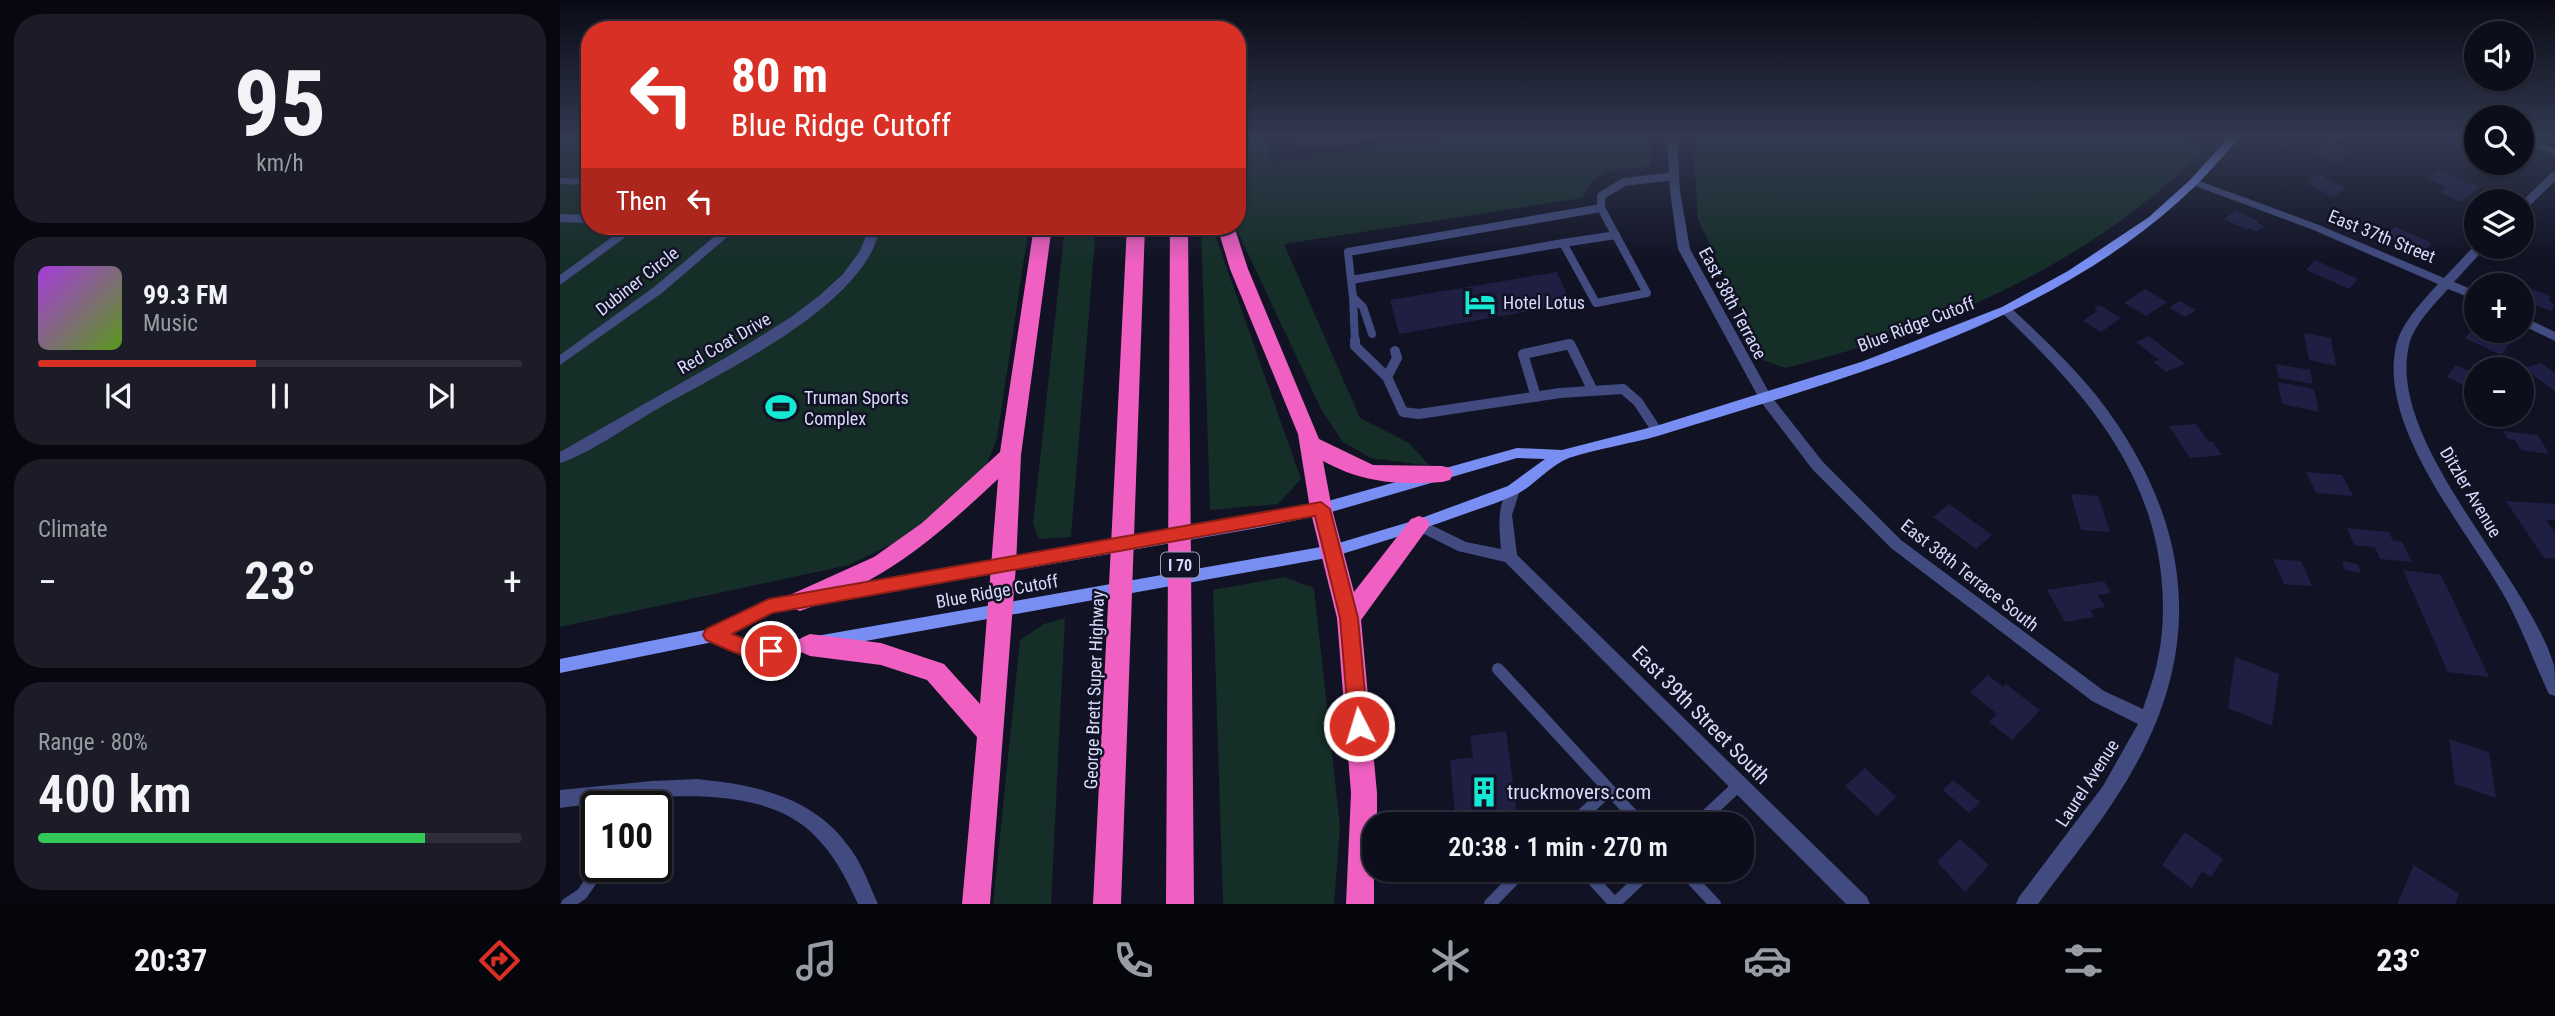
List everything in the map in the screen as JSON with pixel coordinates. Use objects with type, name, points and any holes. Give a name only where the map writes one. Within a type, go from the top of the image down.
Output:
[{"type":"highway","points":[[976,904],[1005,565],[1010,455],[1042,235]]},
{"type":"highway","name":"George Brett Super Highway","points":[[1107,904],[1136,235]]},
{"type":"highway","name":"I 70","points":[[1180,235],[1180,904]]},
{"type":"highway","points":[[1228,235],[1310,443],[1321,509],[1349,618],[1364,793],[1360,904]]},
{"type":"highway","points":[[1310,443],[1348,468],[1383,477],[1442,474]]},
{"type":"highway","points":[[800,601],[882,564],[930,529],[1010,455]]},
{"type":"highway","points":[[1349,618],[1386,564],[1419,525]]},
{"type":"highway","points":[[810,645],[881,654],[936,672],[992,735]]},
{"type":"main road","name":"Blue Ridge Cutoff","points":[[560,666],[713,635],[769,606],[1264,521],[1321,509],[1517,453],[1562,455],[1766,399],[1866,365],[2006,310],[2115,247],[2196,179]]},
{"type":"main road","name":"Blue Ridge Cutoff","points":[[713,635],[757,652],[810,645],[1332,551],[1419,525],[1513,490],[1562,455]]},
{"type":"street","name":"East 38th Terrace","points":[[1675,179],[1684,249],[1766,399]]},
{"type":"street","points":[[2534,195],[2551,179]]},
{"type":"street","points":[[560,181],[581,182]]},
{"type":"street","name":"East 37th Street","points":[[2194,182],[2315,227],[2464,290]]},
{"type":"street","name":"Dubiner Circle","points":[[560,361],[658,290],[723,235]]},
{"type":"street","name":"Red Coat Drive","points":[[560,458],[793,322],[849,271],[872,235]]},
{"type":"street","name":"Ditzler Avenue","points":[[2468,259],[2445,281],[2402,345],[2406,404],[2431,468],[2504,582],[2546,663],[2555,688]]},
{"type":"street","name":"Laurel Avenue","points":[[2006,310],[2053,353],[2094,400],[2126,447],[2155,505],[2168,545],[2172,605],[2165,666],[2148,720],[2116,781],[2026,904]]},
{"type":"street","points":[[2534,326],[2555,337]]},
{"type":"street","name":"East 38th Terrace South","points":[[1766,399],[1818,466],[1896,544],[2098,696],[2148,720]]},
{"type":"street","points":[[1419,525],[1463,547],[1510,557],[1504,516],[1513,490]]},
{"type":"street","name":"East 39th Street South","points":[[1510,557],[1860,904]]},
{"type":"street","points":[[660,791],[678,786],[723,788],[763,796],[808,818],[836,843],[858,874],[868,904]]},
{"type":"street","points":[[560,799],[581,799]]},
{"type":"lane","points":[[1563,243],[1596,303],[1647,293],[1601,208],[1601,196],[1614,186],[1656,179]]},
{"type":"lane","points":[[1601,208],[1348,251],[1355,346],[1387,377],[1403,412],[1419,414],[1592,389],[1622,388],[1657,431]]},
{"type":"lane","points":[[560,218],[581,219]]},
{"type":"lane","points":[[560,280],[622,235]]},
{"type":"lane","points":[[1351,280],[1616,235]]},
{"type":"lane","points":[[1353,297],[1363,307],[1372,334]]},
{"type":"lane","points":[[1536,397],[1523,354],[1570,344],[1592,389]]},
{"type":"lane","points":[[1387,377],[1397,358],[1395,351]]},
{"type":"lane","points":[[1498,669],[1630,812]]},
{"type":"lane","points":[[1710,812],[1739,785]]},
{"type":"lane","points":[[1585,812],[1609,790]]},
{"type":"lane","points":[[574,903],[590,882]]},
{"type":"lane","points":[[1490,904],[1510,882]]},
{"type":"lane","points":[[1595,882],[1614,904],[1637,882]]},
{"type":"lane","points":[[1694,882],[1715,904]]},
{"type":"green space","name":"Truman Sports Complex","points":[[560,179],[581,179],[581,235],[1028,235],[997,438],[985,469],[951,504],[898,541],[849,565],[560,627]]},
{"type":"green space","points":[[1246,179],[1595,179],[1582,198],[1284,244],[1360,418],[1409,443],[1430,466],[1371,458],[1343,442],[1321,409],[1239,235],[1246,235]]},
{"type":"green space","points":[[1696,179],[2173,179],[2114,225],[2064,258],[2011,287],[1900,334],[1785,368],[1763,360],[1698,219]]},
{"type":"green space","points":[[1064,235],[1095,235],[1071,537],[1039,539],[1033,524]]},
{"type":"green space","points":[[1201,235],[1215,235],[1301,479],[1278,504],[1210,510]]},
{"type":"green space","points":[[1285,577],[1314,588],[1340,827],[1334,904],[1223,904],[1213,590]]},
{"type":"green space","points":[[1065,618],[1051,904],[993,904],[1020,640],[1044,624]]},
{"type":"building","points":[[2328,179],[2347,189],[2333,197],[2308,184],[2314,180]]},
{"type":"building","points":[[2428,179],[2460,179],[2479,187],[2464,189],[2462,202],[2441,193],[2447,187]]},
{"type":"building","points":[[2236,210],[2264,226],[2257,232],[2224,219]]},
{"type":"building","points":[[2395,227],[2432,243],[2424,252],[2386,236]]},
{"type":"building","points":[[2315,260],[2358,279],[2349,289],[2306,270]]},
{"type":"building","name":"Hotel Lotus","points":[[1557,272],[1571,304],[1399,334],[1390,300]]},
{"type":"building","points":[[2145,289],[2167,302],[2146,316],[2124,303]]},
{"type":"building","points":[[2534,290],[2551,297],[2549,300],[2555,306],[2551,311],[2534,305]]},
{"type":"building","points":[[2179,301],[2196,310],[2186,317],[2169,308]]},
{"type":"building","points":[[2099,305],[2121,318],[2101,332],[2083,321],[2097,311],[2094,309]]},
{"type":"building","points":[[2304,333],[2331,338],[2336,366],[2309,360]]},
{"type":"building","points":[[2149,336],[2185,364],[2166,372],[2153,362],[2159,360],[2136,342]]},
{"type":"building","points":[[2476,343],[2510,343],[2501,355]]},
{"type":"building","points":[[2541,363],[2555,373],[2555,391],[2534,376],[2534,365]]},
{"type":"building","points":[[2276,364],[2310,370],[2313,384],[2279,378]]},
{"type":"building","points":[[2456,365],[2464,369],[2464,385],[2447,377]]},
{"type":"building","points":[[2278,382],[2314,389],[2319,412],[2282,404]]},
{"type":"building","points":[[2196,424],[2222,455],[2190,458],[2169,426]]},
{"type":"building","points":[[2503,431],[2538,435],[2549,454],[2521,450],[2515,440],[2508,439]]},
{"type":"building","points":[[2306,472],[2342,475],[2353,496],[2316,493]]},
{"type":"building","points":[[2071,494],[2098,496],[2110,532],[2081,530]]},
{"type":"building","points":[[2506,501],[2555,504],[2555,520],[2546,520],[2555,533],[2555,558],[2544,558]]},
{"type":"building","points":[[1949,504],[1992,535],[1976,549],[1933,517]]},
{"type":"building","points":[[2347,528],[2389,532],[2393,541],[2402,542],[2412,562],[2380,559],[2375,547],[2354,545]]},
{"type":"building","points":[[2273,559],[2301,561],[2312,586],[2284,584]]},
{"type":"building","points":[[2342,561],[2358,564],[2361,573],[2345,570]]},
{"type":"building","points":[[2403,570],[2441,575],[2489,677],[2448,672]]},
{"type":"building","points":[[2104,581],[2111,593],[2098,595],[2105,607],[2090,610],[2094,617],[2065,622],[2047,590]]},
{"type":"building","points":[[2235,657],[2279,674],[2272,726],[2228,708]]},
{"type":"building","points":[[1988,675],[2003,687],[2006,684],[2040,710],[2012,740],[1989,722],[1997,714],[1970,692]]},
{"type":"building","name":"truckmovers.com","points":[[1506,731],[1516,812],[1455,812],[1450,760],[1473,757],[1470,736]]},
{"type":"building","points":[[2449,739],[2489,752],[2496,798],[2455,784]]},
{"type":"building","points":[[1865,768],[1896,797],[1877,816],[1845,786]]},
{"type":"building","points":[[1953,780],[1980,802],[1969,813],[1943,790]]},
{"type":"building","points":[[2185,832],[2223,859],[2211,877],[2202,871],[2192,888],[2162,865]]},
{"type":"building","points":[[1960,839],[1989,865],[1965,892],[1937,862]]},
{"type":"building","points":[[2414,865],[2459,894],[2455,904],[2397,904]]},
{"type":"place","name":"Hotel Lotus","points":[[1480,302]]},
{"type":"place","name":"Truman Sports Complex","points":[[781,407]]},
{"type":"place","name":"truckmovers.com","points":[[1484,792]]},
{"type":"route","points":[[771,651],[757,652],[713,635],[769,606],[1321,509],[1349,618],[1359,726]]}]
